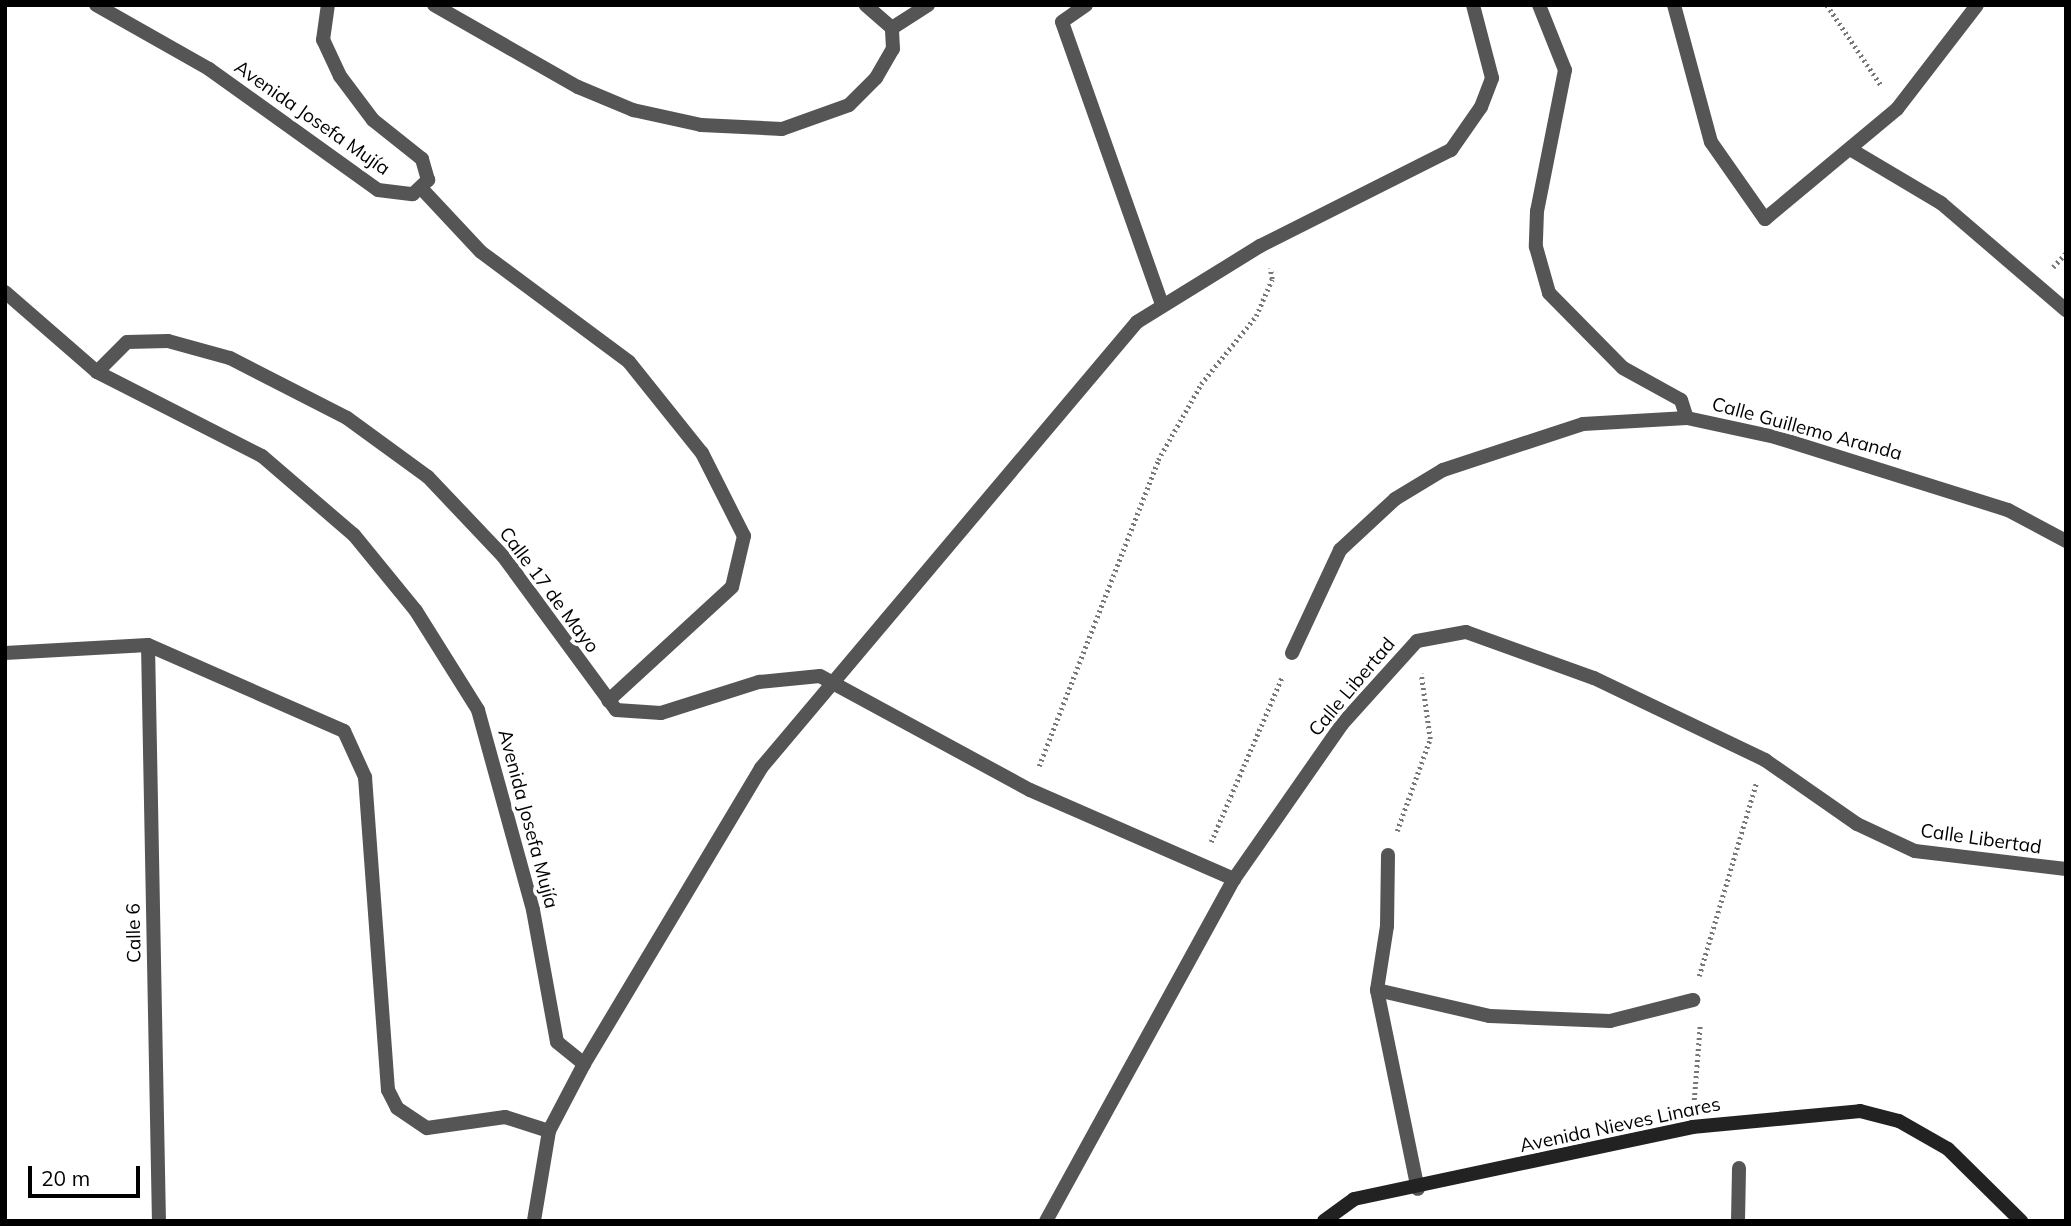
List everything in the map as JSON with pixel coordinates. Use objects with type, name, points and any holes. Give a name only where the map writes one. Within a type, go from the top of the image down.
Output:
[{"type":"main road","name":"Avenida Nieves Linares","points":[[1324,1221],[1354,1199],[1418,1189],[1692,1127],[1860,1111],[1899,1121],[1948,1149],[2021,1221]]},
{"type":"street","name":"Avenida Josefa Mujía","points":[[96,5],[209,69],[378,190],[400,197],[422,188],[428,180],[422,159],[373,120],[340,76],[323,40],[328,5]]},
{"type":"street","points":[[434,5],[578,87],[633,110],[746,129],[807,124],[849,105],[892,49],[892,28],[909,5]]},
{"type":"street","points":[[866,5],[892,28]]},
{"type":"street","points":[[892,28],[929,5]]},
{"type":"street","points":[[1086,5],[1062,22],[1161,302]]},
{"type":"street","points":[[534,1221],[549,1131],[584,1064],[761,768],[835,685],[1023,449],[1161,302],[1260,246],[1451,150],[1481,107],[1492,78],[1473,5]]},
{"type":"street","points":[[1539,5],[1565,70],[1537,211],[1536,247],[1549,293],[1623,368],[1681,400],[1686,418]]},
{"type":"street","points":[[1674,5],[1711,142],[1765,219],[1897,109],[1977,5]]},
{"type":"street","points":[[1850,149],[1941,203],[2066,310]]},
{"type":"street","points":[[422,188],[481,252],[629,362],[702,453],[744,537],[732,587],[608,701],[634,716],[790,676],[820,676],[1030,790],[1234,879]]},
{"type":"street","name":"Avenida Josefa Mujía","points":[[5,292],[97,372],[262,456],[354,535],[416,611],[478,710],[533,910],[557,1042],[584,1064]]},
{"type":"street","name":"Calle 17 de Mayo","points":[[97,372],[127,342],[167,341],[230,358],[347,418],[428,477],[503,556],[608,701]]},
{"type":"street","name":"Calle Guillemo Aranda","points":[[1292,653],[1340,550],[1395,499],[1443,470],[1542,433],[1686,418],[1905,474],[2008,510],[2066,541]]},
{"type":"street","name":"Calle Libertad","points":[[1045,1221],[1234,879],[1342,724],[1417,641],[1466,632],[1505,641],[1765,760],[1857,824],[1914,851],[2066,869]]},
{"type":"street","points":[[5,653],[148,645],[314,715],[344,731],[355,748],[365,777],[388,1090],[397,1108],[427,1128],[505,1117],[549,1131]]},
{"type":"street","name":"Calle 6","points":[[148,645],[159,1221]]},
{"type":"street","points":[[1388,855],[1387,926],[1377,990],[1418,1189]]},
{"type":"street","points":[[1377,990],[1490,1016],[1610,1021],[1693,1000]]},
{"type":"street","points":[[1738,1168],[1738,1221]]},
{"type":"path","points":[[1827,5],[1897,109]]},
{"type":"path","points":[[1030,790],[1158,460],[1200,384],[1256,316],[1272,279],[1260,246]]},
{"type":"path","points":[[1388,855],[1430,739],[1417,641]]},
{"type":"path","points":[[1201,866],[1292,653]]},
{"type":"path","points":[[1692,1127],[1700,1023],[1693,1000],[1737,834],[1765,760]]}]
